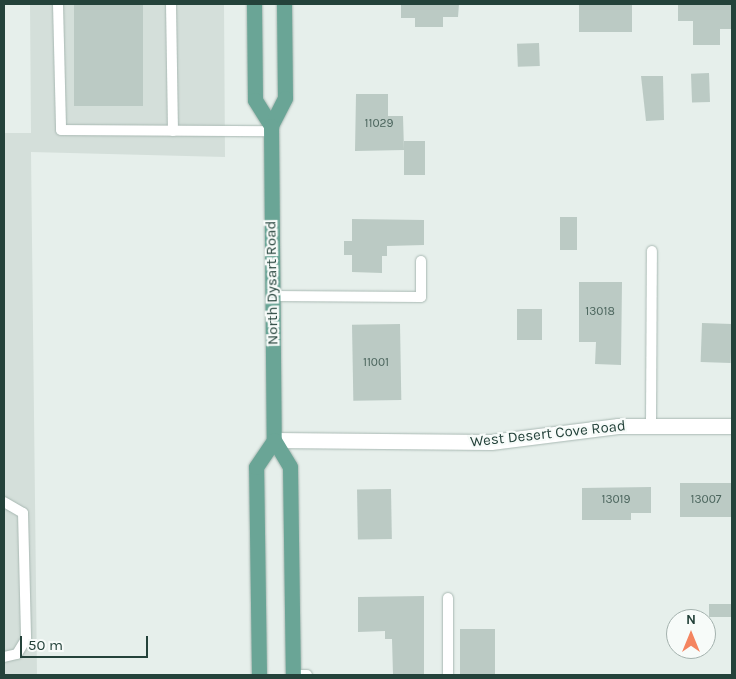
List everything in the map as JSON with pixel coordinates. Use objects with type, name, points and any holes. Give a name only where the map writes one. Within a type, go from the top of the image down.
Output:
[{"type":"main road","points":[[254,4],[255,100],[271,128]]},
{"type":"main road","name":"North Dysart Road","points":[[284,4],[285,98],[271,128],[272,296],[274,440],[290,467],[293,675]]},
{"type":"main road","points":[[259,675],[256,467],[274,440]]},
{"type":"street","name":"West Desert Cove Road","points":[[274,440],[491,442],[586,428],[651,424],[732,426]]},
{"type":"lane","points":[[58,4],[61,130],[271,128]]},
{"type":"lane","points":[[171,4],[173,130]]},
{"type":"lane","points":[[651,424],[652,251]]},
{"type":"lane","points":[[272,296],[421,297],[421,261]]},
{"type":"lane","points":[[4,502],[23,513],[26,638],[17,654],[4,657]]},
{"type":"lane","points":[[448,598],[448,675]]},
{"type":"lane","points":[[293,675],[307,675]]},
{"type":"shaded area","points":[[30,4],[224,4],[225,157],[31,152],[37,675],[4,675],[4,133],[31,133]]},
{"type":"building","points":[[74,4],[143,4],[143,106],[74,106]]},
{"type":"building","points":[[401,4],[459,4],[458,17],[443,17],[443,27],[415,27],[415,18],[401,18]]},
{"type":"building","points":[[579,4],[632,4],[632,32],[579,32]]},
{"type":"building","points":[[678,4],[732,4],[732,29],[720,29],[720,45],[693,45],[693,21],[678,21]]},
{"type":"building","points":[[539,43],[540,66],[518,67],[517,44]]},
{"type":"building","points":[[709,73],[710,102],[692,103],[691,74]]},
{"type":"building","points":[[641,76],[663,76],[664,120],[646,121]]},
{"type":"building","points":[[356,94],[388,94],[388,116],[403,116],[404,150],[355,151]]},
{"type":"building","points":[[404,141],[425,141],[425,175],[404,175]]},
{"type":"building","points":[[560,217],[577,217],[577,250],[560,250]]},
{"type":"building","points":[[352,219],[424,220],[424,245],[387,246],[387,256],[382,256],[382,273],[352,272],[352,255],[344,255],[344,241],[352,241]]},
{"type":"building","points":[[579,282],[622,282],[621,365],[595,364],[596,342],[579,342]]},
{"type":"building","points":[[517,309],[542,309],[542,340],[517,340]]},
{"type":"building","points":[[702,323],[732,324],[731,363],[701,362]]},
{"type":"building","points":[[400,324],[401,400],[353,401],[352,325]]},
{"type":"building","points":[[680,483],[732,483],[732,517],[680,517]]},
{"type":"building","points":[[651,487],[651,513],[631,513],[631,520],[582,520],[582,488]]},
{"type":"building","points":[[391,489],[392,539],[358,540],[357,490]]},
{"type":"building","points":[[424,596],[424,675],[393,675],[392,639],[385,639],[385,631],[358,632],[358,597]]},
{"type":"building","points":[[709,604],[732,604],[732,617],[716,617],[716,609],[709,609]]},
{"type":"building","points":[[460,629],[495,629],[495,675],[460,675]]}]
